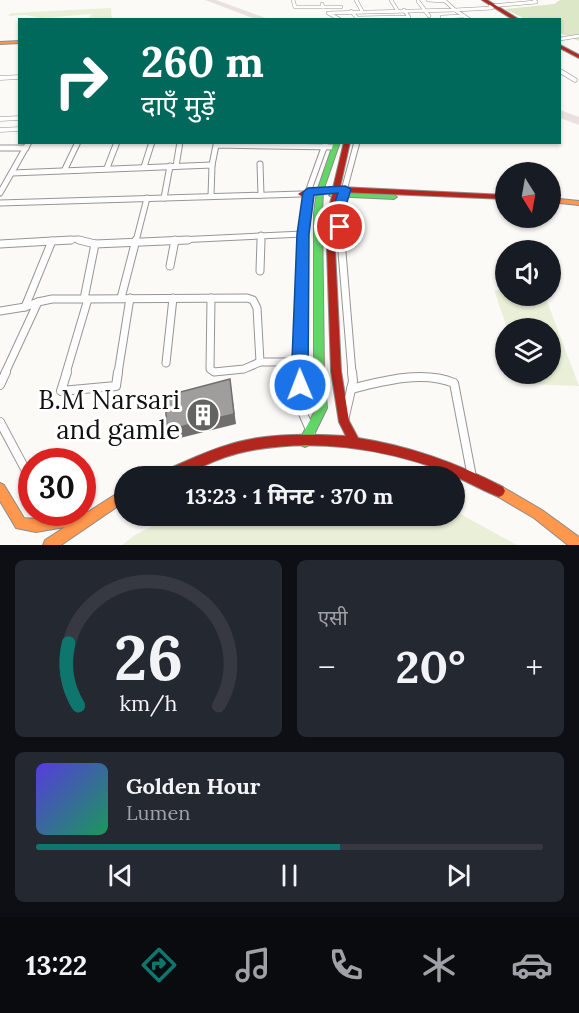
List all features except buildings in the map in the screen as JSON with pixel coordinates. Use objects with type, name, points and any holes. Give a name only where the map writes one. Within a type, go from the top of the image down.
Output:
[{"type":"street","points":[[293,0],[295,7],[339,5],[342,11]]},
{"type":"street","points":[[356,0],[362,11]]},
{"type":"street","points":[[391,0],[397,10]]},
{"type":"street","points":[[428,0],[445,1],[468,18]]},
{"type":"street","points":[[479,0],[514,18]]},
{"type":"street","points":[[317,11],[328,13],[455,10],[536,2],[534,0]]},
{"type":"street","points":[[418,2],[429,16]]},
{"type":"street","points":[[369,3],[373,11]]},
{"type":"street","points":[[490,5],[510,18]]},
{"type":"street","points":[[404,10],[410,18]]},
{"type":"street","points":[[351,11],[355,18]]},
{"type":"street","points":[[328,13],[337,18]]},
{"type":"street","points":[[441,18],[465,16]]},
{"type":"street","points":[[561,42],[579,36]]},
{"type":"street","points":[[0,42],[18,41]]},
{"type":"street","points":[[561,43],[579,55]]},
{"type":"street","points":[[561,72],[578,81]]},
{"type":"street","points":[[0,78],[18,77]]},
{"type":"street","points":[[0,118],[18,118]]},
{"type":"street","points":[[0,130],[18,129]]},
{"type":"street","points":[[65,169],[77,144]]},
{"type":"street","points":[[107,168],[116,144]]},
{"type":"street","points":[[144,167],[151,144]]},
{"type":"street","points":[[164,198],[179,144]]},
{"type":"street","points":[[211,196],[212,165],[216,144],[336,145],[320,193],[319,360],[322,408],[305,441]]},
{"type":"street","points":[[344,422],[353,381],[339,209],[339,192],[347,144]]},
{"type":"street","points":[[355,443],[344,422],[336,371],[331,215],[356,144]]},
{"type":"street","points":[[0,148],[28,145]]},
{"type":"street","points":[[0,193],[28,145]]},
{"type":"street","points":[[311,433],[301,409],[299,362],[303,234],[306,194],[325,145]]},
{"type":"street","points":[[260,164],[261,195]]},
{"type":"street","points":[[12,173],[65,169],[212,165]]},
{"type":"street","points":[[339,192],[495,201]]},
{"type":"street","points":[[0,203],[339,192],[495,197]]},
{"type":"street","points":[[121,298],[147,198]]},
{"type":"street","points":[[561,203],[579,205]]},
{"type":"street","points":[[0,244],[78,239],[95,244],[303,234]]},
{"type":"street","points":[[260,272],[261,235]]},
{"type":"street","points":[[170,266],[175,239]]},
{"type":"street","points":[[25,308],[52,242]]},
{"type":"street","points":[[95,244],[86,299],[61,391],[116,386],[130,298]]},
{"type":"street","points":[[166,363],[173,298]]},
{"type":"street","points":[[211,298],[210,369],[214,372],[244,369],[260,362],[299,362]]},
{"type":"street","points":[[0,310],[25,308],[52,299],[247,298],[253,300],[256,308],[260,362]]},
{"type":"street","points":[[0,385],[38,302]]},
{"type":"street","points":[[351,389],[378,381],[442,378],[454,383],[472,478]]},
{"type":"street","points":[[0,422],[18,456]]},
{"type":"street","points":[[190,466],[260,443],[305,441],[355,443],[387,448],[450,468],[472,478],[523,504],[579,545]]},
{"type":"street","points":[[0,489],[18,520]]},
{"type":"street","points":[[96,513],[114,502]]},
{"type":"street","points":[[50,545],[78,526]]},
{"type":"green space","points":[[560,0],[579,0],[579,41],[561,33],[561,18],[523,18],[505,9],[554,4]]},
{"type":"green space","points":[[111,8],[112,18],[89,18],[92,14],[41,18],[26,15],[8,16],[11,13]]},
{"type":"green space","points":[[499,306],[549,306],[553,318],[504,318]]},
{"type":"green space","points":[[561,338],[579,386],[525,384],[561,384]]},
{"type":"green space","points":[[465,516],[517,545],[122,545],[153,526],[465,526]]},
{"type":"taxiway","points":[[209,0],[261,18]]},
{"type":"taxiway","points":[[561,114],[579,121]]},
{"type":"traffic: fast","points":[[305,441],[322,408],[319,371],[318,213],[320,191],[336,144]]},
{"type":"traffic: fast","points":[[332,195],[394,197]]},
{"type":"traffic: slow","points":[[0,43],[18,42]]},
{"type":"traffic: slow","points":[[561,201],[579,203]]},
{"type":"traffic: slow","points":[[0,489],[18,520]]},
{"type":"traffic: slow","points":[[499,491],[538,514],[579,545]]},
{"type":"traffic: slow","points":[[50,545],[114,502]]},
{"type":"traffic: jam","points":[[484,0],[515,18]]},
{"type":"traffic: jam","points":[[561,47],[579,57]]},
{"type":"traffic: jam","points":[[347,144],[331,215],[331,249],[336,371],[344,422],[355,443]]},
{"type":"traffic: jam","points":[[301,194],[345,189],[495,196]]},
{"type":"traffic: jam","points":[[189,466],[249,445],[313,440],[378,447],[410,454],[446,466]]},
{"type":"traffic: jam","points":[[465,474],[499,491]]},
{"type":"place","name":"B.M Narsari and gamle","points":[[203,415]]},
{"type":"route","points":[[300,385],[303,234],[308,192],[345,189],[339,209],[340,227]]}]
